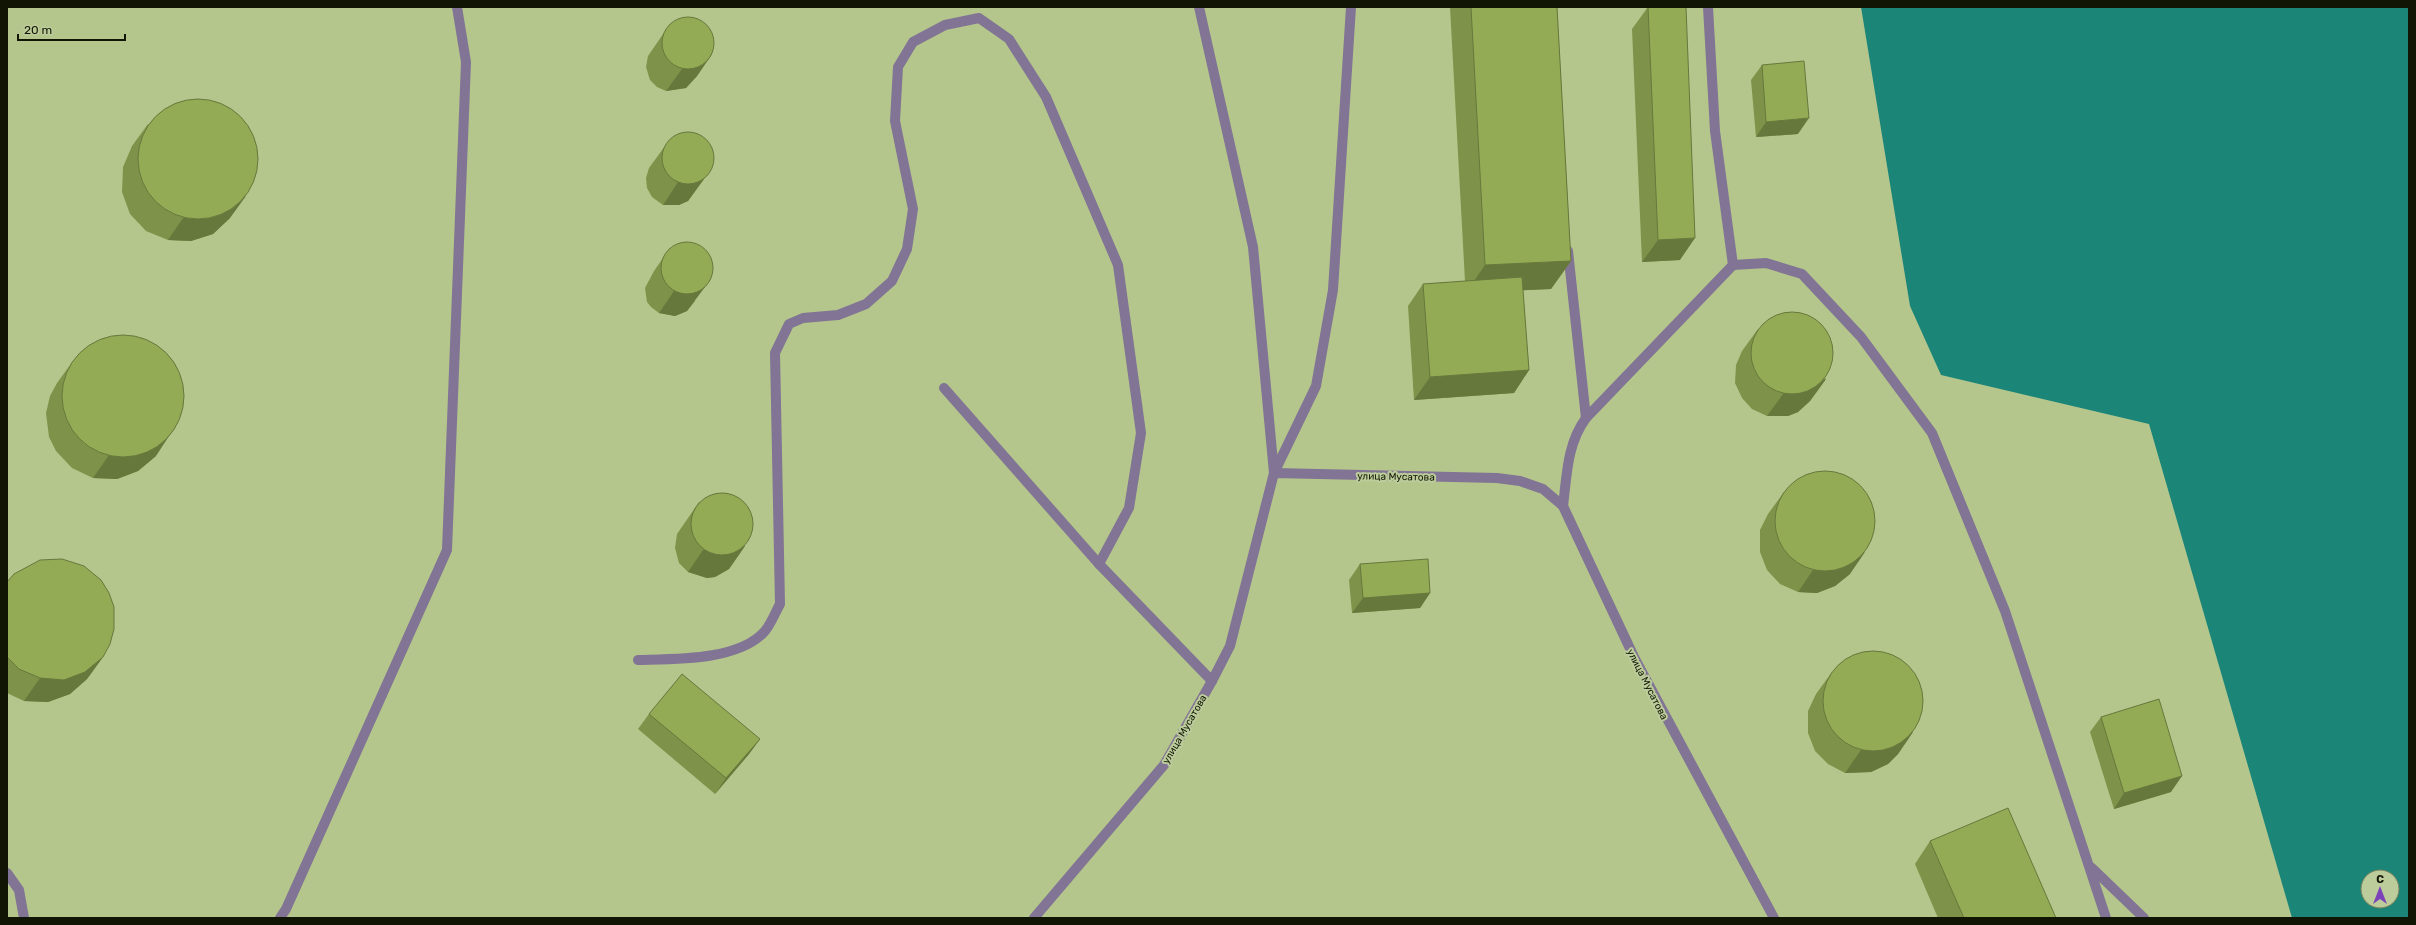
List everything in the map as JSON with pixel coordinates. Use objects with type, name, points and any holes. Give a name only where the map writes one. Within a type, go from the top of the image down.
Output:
[{"type":"lane","points":[[280,918],[290,902],[447,550],[466,62],[456,7]]},
{"type":"lane","points":[[1199,7],[1253,247],[1274,473]]},
{"type":"lane","points":[[1274,473],[1316,386],[1333,290],[1351,7]]},
{"type":"lane","points":[[1708,7],[1715,131],[1733,265]]},
{"type":"lane","points":[[638,660],[701,658],[741,647],[764,632],[780,604],[774,353],[789,324],[803,318],[838,315],[866,304],[892,281],[907,249],[913,209],[895,121],[898,67],[913,42],[945,25],[979,18],[1009,39],[1046,97],[1118,265],[1141,433],[1129,508],[1099,564]]},
{"type":"lane","points":[[1568,244],[1586,418]]},
{"type":"lane","points":[[1563,506],[1571,445],[1586,418],[1733,265],[1766,263],[1802,274],[1861,337],[1932,433],[2005,611],[2091,867],[2106,918]]},
{"type":"lane","points":[[944,388],[1099,564],[1212,681]]},
{"type":"lane","name":"улица Мусатова","points":[[1034,918],[1164,765],[1212,681],[1230,646],[1274,473],[1498,478],[1520,481],[1544,489],[1563,506],[1634,657],[1774,918]]},
{"type":"lane","points":[[2091,867],[2144,918]]},
{"type":"lane","points":[[7,873],[19,890],[24,918]]},
{"type":"shaded area","points":[[7,7],[1861,7],[1910,306],[1941,375],[2149,424],[2292,918],[7,918]]},
{"type":"water","points":[[1861,7],[2409,7],[2409,918],[2292,918],[2149,424],[1941,375],[1910,306]]},
{"type":"building","points":[[1471,7],[1557,7],[1571,261],[1485,265]]},
{"type":"building","points":[[1648,7],[1686,7],[1695,238],[1658,240]]},
{"type":"building","points":[[688,17],[698,19],[706,25],[712,33],[714,43],[712,53],[706,61],[698,67],[688,69],[678,67],[670,61],[664,53],[662,43],[664,33],[670,25],[678,19]]},
{"type":"building","points":[[1804,61],[1809,118],[1766,122],[1762,65]]},
{"type":"building","points":[[198,99],[221,103],[241,116],[254,136],[258,159],[254,182],[241,202],[221,215],[198,219],[175,215],[155,202],[142,182],[138,159],[142,136],[155,116],[175,103]]},
{"type":"building","points":[[688,132],[698,134],[706,140],[712,148],[714,158],[712,168],[706,176],[698,182],[688,184],[678,182],[670,176],[664,168],[662,158],[664,148],[670,140],[678,134]]},
{"type":"building","points":[[687,242],[697,244],[705,250],[711,258],[713,268],[711,278],[705,286],[697,292],[687,294],[677,292],[669,286],[663,278],[661,268],[663,258],[669,250],[677,244]]},
{"type":"building","points":[[1522,277],[1529,370],[1430,377],[1423,284]]},
{"type":"building","points":[[1784,312],[1800,312],[1815,318],[1827,330],[1833,345],[1833,361],[1827,376],[1815,388],[1800,394],[1784,394],[1769,388],[1757,376],[1751,361],[1751,345],[1757,330],[1769,318]]},
{"type":"building","points":[[123,335],[146,340],[166,353],[179,373],[184,396],[179,419],[166,439],[146,452],[123,457],[100,452],[80,439],[67,419],[62,396],[67,373],[80,353],[100,340]]},
{"type":"building","points":[[1825,471],[1844,475],[1860,486],[1871,502],[1875,521],[1871,540],[1860,556],[1844,567],[1825,571],[1806,567],[1790,556],[1779,540],[1775,521],[1779,502],[1790,486],[1806,475]]},
{"type":"building","points":[[716,493],[728,493],[744,502],[751,512],[753,524],[751,536],[744,546],[728,555],[716,555],[705,550],[696,541],[691,530],[691,518],[696,507],[705,498]]},
{"type":"building","points":[[62,559],[84,566],[101,580],[109,593],[114,607],[114,629],[110,644],[103,657],[85,672],[64,680],[40,678],[19,669],[7,657],[7,582],[14,574],[40,560]]},
{"type":"building","points":[[1428,559],[1430,593],[1363,598],[1360,564]]},
{"type":"building","points":[[1873,651],[1892,655],[1908,666],[1919,682],[1923,701],[1919,720],[1908,736],[1892,747],[1873,751],[1854,747],[1838,736],[1827,720],[1823,701],[1827,682],[1838,666],[1854,655]]},
{"type":"building","points":[[682,674],[760,739],[726,778],[649,714]]},
{"type":"building","points":[[2159,699],[2182,776],[2124,793],[2101,717]]},
{"type":"building","points":[[2008,808],[2056,918],[1964,918],[1930,841]]}]
